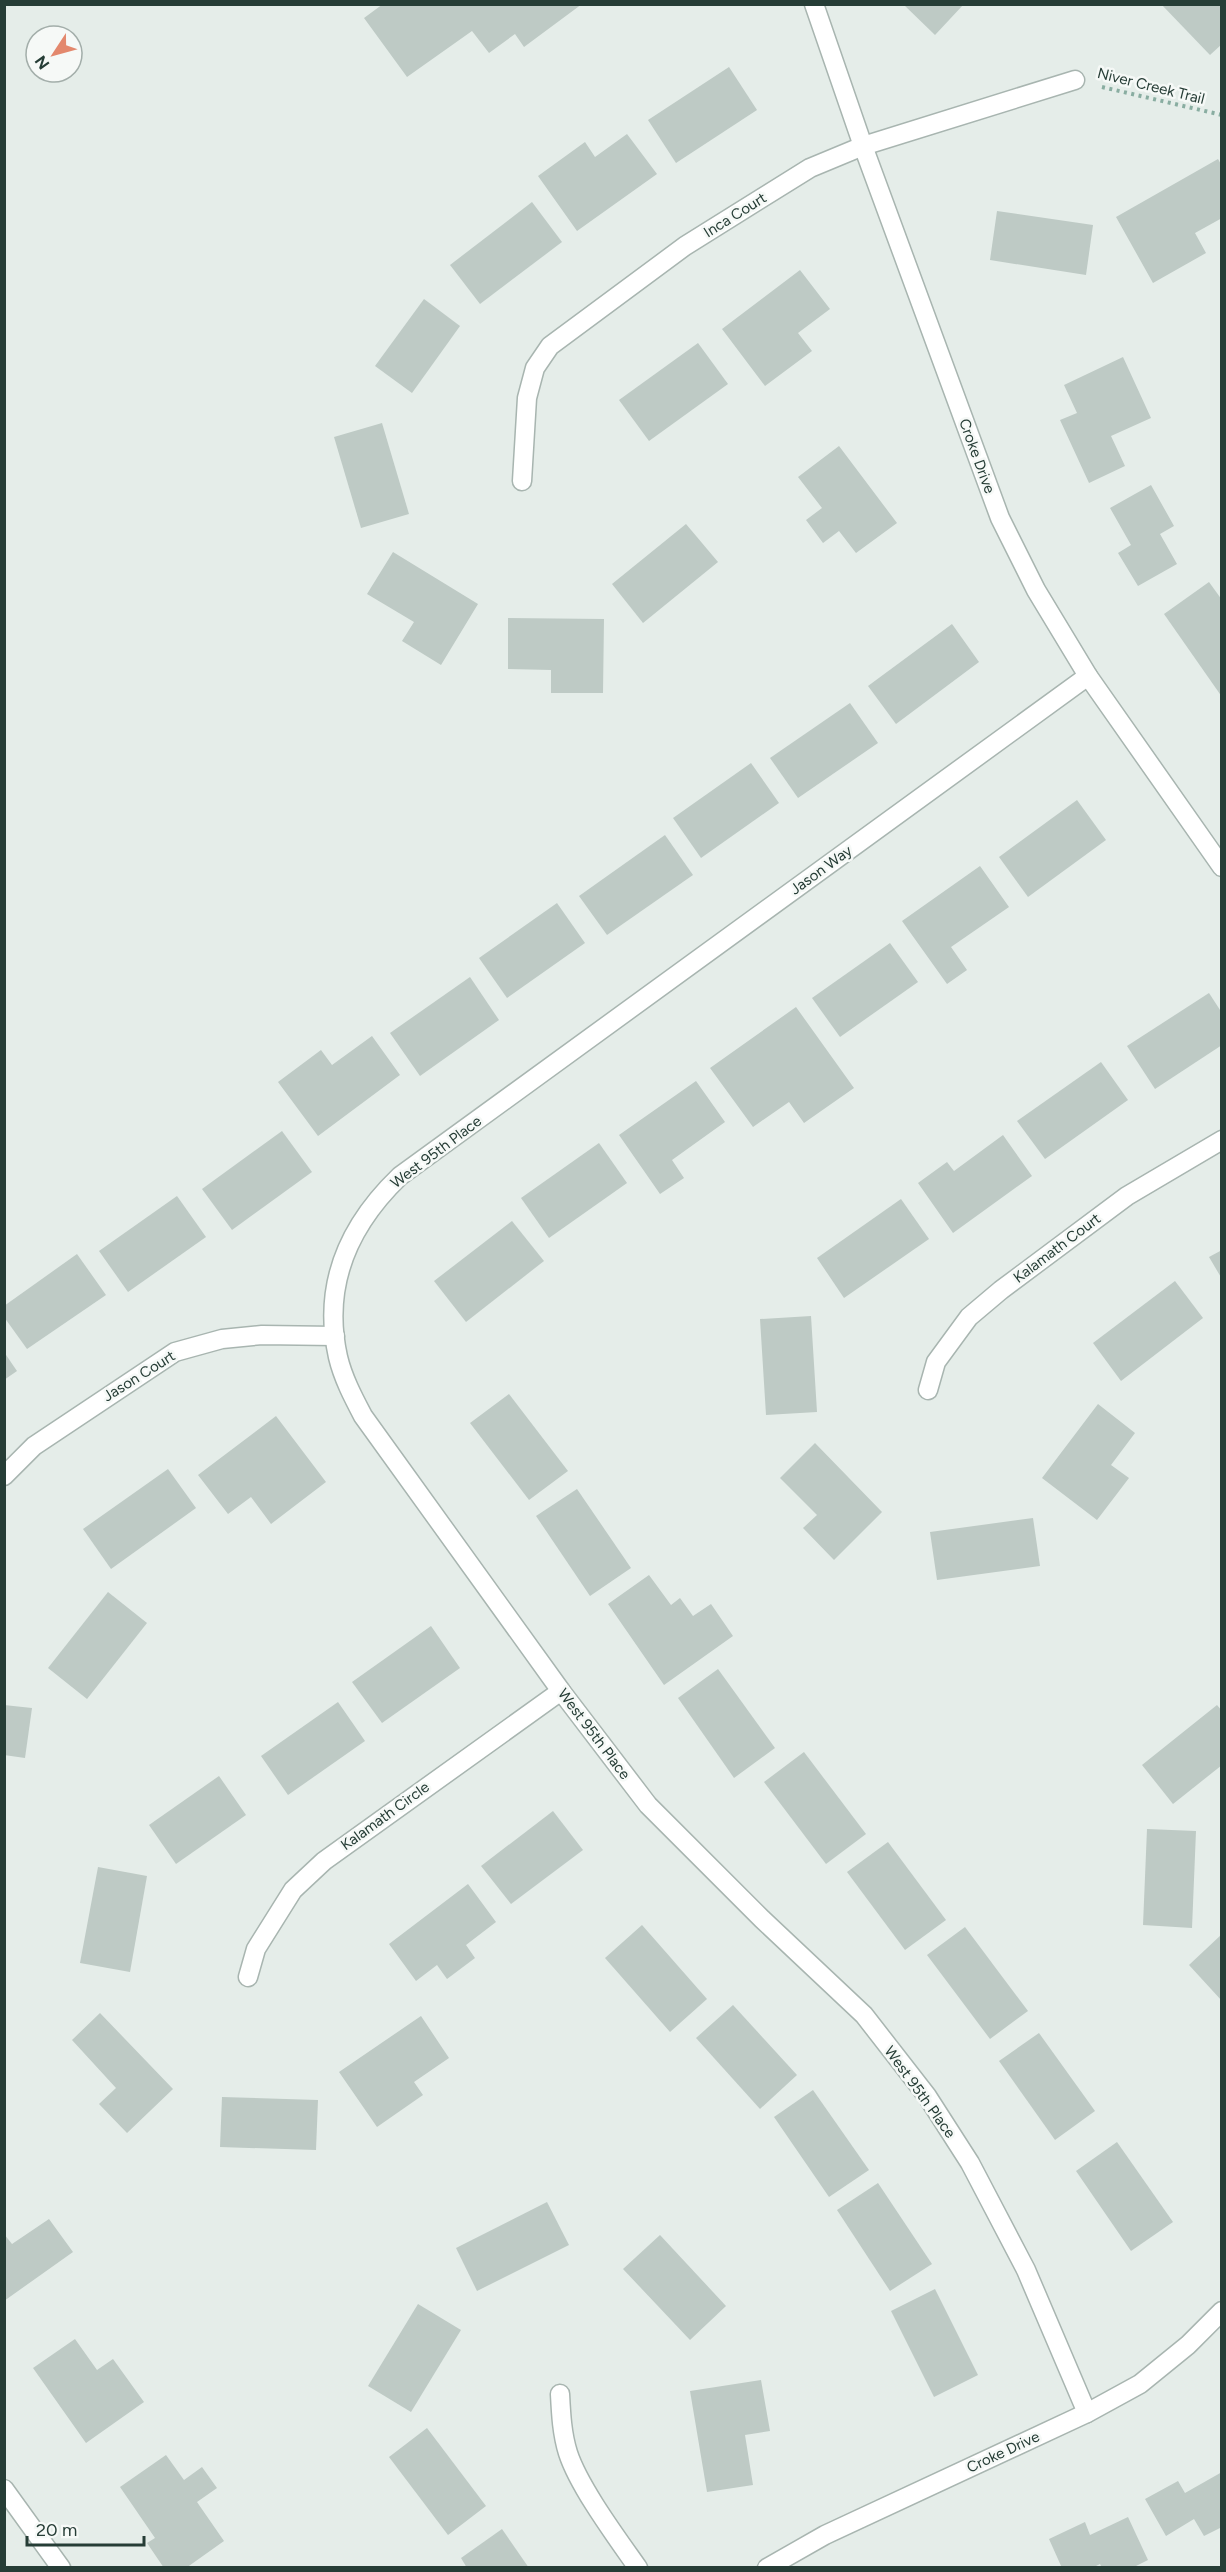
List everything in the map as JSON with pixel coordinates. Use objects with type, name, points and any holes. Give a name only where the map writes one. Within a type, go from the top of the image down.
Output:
[{"type":"street","name":"Croke Drive","points":[[814,4],[863,146],[1000,518],[1036,590],[1088,676],[1221,867]]},
{"type":"street","name":"Inca Court","points":[[522,481],[527,398],[535,368],[550,346],[685,246],[810,168],[863,146],[1075,80]]},
{"type":"street","name":"Jason Way","points":[[554,1064],[1088,676]]},
{"type":"street","name":"West 95th Place","points":[[554,1064],[400,1176],[376,1199],[349,1242],[335,1290],[334,1336],[338,1358],[348,1388],[363,1416],[561,1691],[648,1805],[762,1919],[864,2015],[927,2096],[970,2163],[1026,2270],[1088,2413]]},
{"type":"street","name":"Kalamath Court","points":[[928,1390],[936,1362],[969,1317],[1000,1290],[1127,1196],[1221,1140]]},
{"type":"street","name":"Jason Court","points":[[4,1476],[34,1446],[175,1352],[222,1338],[262,1335],[334,1336]]},
{"type":"street","name":"Kalamath Circle","points":[[248,1977],[256,1949],[293,1890],[324,1861],[561,1691]]},
{"type":"street","name":"Croke Drive","points":[[767,2568],[825,2535],[1088,2413],[1140,2384],[1188,2345],[1221,2311]]},
{"type":"street","points":[[560,2394],[562,2424],[572,2463],[638,2568]]},
{"type":"street","points":[[4,2489],[61,2568]]},
{"type":"path","name":"Niver Creek Trail","points":[[1075,80],[1166,104],[1221,115]]},
{"type":"building","points":[[383,4],[582,4],[524,47],[515,34],[489,53],[472,31],[407,77],[364,18]]},
{"type":"building","points":[[903,4],[964,4],[935,35]]},
{"type":"building","points":[[1161,4],[1222,4],[1222,44],[1210,55]]},
{"type":"building","points":[[729,67],[757,110],[676,163],[648,120]]},
{"type":"building","points":[[627,134],[657,174],[577,231],[538,176],[585,142],[595,157]]},
{"type":"building","points":[[1218,159],[1222,166],[1222,218],[1195,233],[1206,253],[1153,283],[1116,217]]},
{"type":"building","points":[[532,202],[562,242],[480,304],[450,265]]},
{"type":"building","points":[[997,211],[1093,225],[1086,275],[990,260]]},
{"type":"building","points":[[800,270],[830,309],[798,333],[812,351],[765,386],[722,329]]},
{"type":"building","points":[[424,299],[460,326],[412,393],[375,366]]},
{"type":"building","points":[[698,343],[728,384],[649,441],[619,400]]},
{"type":"building","points":[[1123,357],[1151,418],[1111,436],[1125,466],[1089,483],[1060,420],[1077,413],[1064,385]]},
{"type":"building","points":[[382,423],[409,514],[361,528],[334,437]]},
{"type":"building","points":[[839,446],[897,523],[856,553],[839,531],[823,543],[806,520],[822,508],[798,477]]},
{"type":"building","points":[[1151,485],[1174,526],[1160,534],[1177,564],[1138,586],[1118,553],[1131,545],[1110,508]]},
{"type":"building","points":[[686,524],[718,562],[643,623],[612,584]]},
{"type":"building","points":[[393,552],[478,604],[441,665],[402,641],[414,622],[367,594]]},
{"type":"building","points":[[1209,582],[1222,600],[1222,697],[1164,614]]},
{"type":"building","points":[[508,618],[604,619],[603,693],[551,693],[551,670],[508,669]]},
{"type":"building","points":[[952,624],[979,662],[896,724],[868,686]]},
{"type":"building","points":[[850,703],[878,743],[798,798],[770,758]]},
{"type":"building","points":[[751,763],[779,803],[701,858],[673,818]]},
{"type":"building","points":[[1077,800],[1106,840],[1028,897],[999,857]]},
{"type":"building","points":[[665,835],[693,875],[607,935],[579,896]]},
{"type":"building","points":[[980,866],[1009,907],[951,947],[967,970],[947,984],[902,921]]},
{"type":"building","points":[[557,903],[585,943],[507,998],[479,958]]},
{"type":"building","points":[[890,943],[918,982],[840,1037],[812,998]]},
{"type":"building","points":[[470,977],[499,1020],[420,1076],[390,1033]]},
{"type":"building","points":[[1209,993],[1222,1013],[1222,1045],[1155,1089],[1127,1046]]},
{"type":"building","points":[[796,1007],[854,1088],[804,1123],[789,1102],[753,1127],[710,1068]]},
{"type":"building","points":[[372,1036],[400,1075],[318,1136],[278,1082],[321,1050],[332,1065]]},
{"type":"building","points":[[1101,1062],[1128,1100],[1045,1159],[1017,1121]]},
{"type":"building","points":[[696,1081],[725,1122],[672,1160],[684,1178],[660,1194],[619,1135]]},
{"type":"building","points":[[282,1131],[312,1172],[232,1230],[202,1189]]},
{"type":"building","points":[[1003,1135],[1032,1176],[953,1233],[918,1183],[947,1162],[954,1171]]},
{"type":"building","points":[[599,1143],[627,1183],[549,1238],[521,1198]]},
{"type":"building","points":[[177,1196],[206,1237],[128,1292],[99,1251]]},
{"type":"building","points":[[901,1199],[929,1239],[844,1298],[817,1258]]},
{"type":"building","points":[[512,1221],[544,1261],[466,1322],[434,1281]]},
{"type":"building","points":[[1222,1250],[1222,1279],[1209,1257]]},
{"type":"building","points":[[77,1254],[106,1295],[27,1349],[4,1317],[4,1306]]},
{"type":"building","points":[[1175,1281],[1203,1318],[1121,1381],[1093,1343]]},
{"type":"building","points":[[811,1316],[817,1412],[766,1415],[760,1319]]},
{"type":"building","points":[[4,1352],[17,1371],[4,1380]]},
{"type":"building","points":[[509,1394],[568,1471],[529,1500],[470,1423]]},
{"type":"building","points":[[1098,1404],[1135,1433],[1111,1465],[1129,1478],[1097,1520],[1042,1478]]},
{"type":"building","points":[[276,1416],[326,1482],[271,1524],[251,1497],[228,1514],[198,1475]]},
{"type":"building","points":[[815,1443],[882,1512],[834,1560],[803,1528],[817,1515],[780,1478]]},
{"type":"building","points":[[168,1469],[196,1508],[111,1569],[83,1529]]},
{"type":"building","points":[[577,1489],[631,1568],[590,1596],[536,1516]]},
{"type":"building","points":[[1033,1518],[1040,1566],[937,1580],[930,1532]]},
{"type":"building","points":[[649,1575],[671,1605],[680,1598],[693,1616],[711,1604],[733,1636],[664,1685],[608,1604]]},
{"type":"building","points":[[108,1592],[147,1623],[87,1699],[48,1668]]},
{"type":"building","points":[[431,1626],[460,1668],[382,1723],[352,1682]]},
{"type":"building","points":[[718,1669],[775,1748],[734,1778],[678,1698]]},
{"type":"building","points":[[338,1702],[365,1741],[288,1795],[261,1756]]},
{"type":"building","points":[[4,1705],[32,1708],[25,1758],[4,1755]]},
{"type":"building","points":[[1217,1705],[1222,1711],[1222,1765],[1173,1804],[1142,1765]]},
{"type":"building","points":[[804,1752],[866,1834],[826,1864],[764,1782]]},
{"type":"building","points":[[219,1776],[246,1815],[176,1864],[149,1825]]},
{"type":"building","points":[[553,1811],[583,1850],[511,1904],[481,1866]]},
{"type":"building","points":[[1147,1829],[1196,1831],[1192,1928],[1143,1925]]},
{"type":"building","points":[[888,1842],[946,1920],[905,1950],[847,1872]]},
{"type":"building","points":[[98,1867],[147,1876],[130,1972],[80,1963]]},
{"type":"building","points":[[468,1884],[496,1922],[466,1945],[475,1958],[447,1979],[437,1965],[416,1981],[389,1944]]},
{"type":"building","points":[[642,1925],[707,1999],[670,2032],[605,1958]]},
{"type":"building","points":[[965,1927],[1028,2011],[990,2039],[927,1955]]},
{"type":"building","points":[[1222,1934],[1222,2001],[1189,1965]]},
{"type":"building","points":[[733,2005],[797,2075],[760,2109],[696,2038]]},
{"type":"building","points":[[100,2013],[173,2089],[127,2133],[99,2104],[116,2088],[72,2040]]},
{"type":"building","points":[[421,2016],[449,2058],[414,2082],[423,2095],[377,2127],[339,2072]]},
{"type":"building","points":[[1039,2033],[1095,2111],[1055,2140],[999,2061]]},
{"type":"building","points":[[813,2090],[869,2170],[829,2197],[774,2117]]},
{"type":"building","points":[[222,2097],[318,2100],[316,2150],[220,2147]]},
{"type":"building","points":[[1117,2142],[1173,2222],[1131,2251],[1076,2171]]},
{"type":"building","points":[[878,2183],[932,2264],[890,2291],[837,2210]]},
{"type":"building","points":[[547,2202],[569,2245],[477,2291],[456,2248]]},
{"type":"building","points":[[49,2219],[73,2252],[4,2301],[4,2234],[12,2244]]},
{"type":"building","points":[[660,2235],[726,2306],[690,2340],[623,2269]]},
{"type":"building","points":[[935,2289],[978,2375],[934,2397],[891,2311]]},
{"type":"building","points":[[418,2304],[461,2330],[411,2412],[368,2386]]},
{"type":"building","points":[[75,2339],[97,2370],[113,2359],[144,2402],[86,2443],[33,2368]]},
{"type":"building","points":[[761,2380],[770,2431],[745,2435],[753,2485],[707,2492],[690,2391]]},
{"type":"building","points":[[427,2428],[486,2506],[448,2535],[389,2457]]},
{"type":"building","points":[[166,2455],[184,2480],[202,2467],[217,2488],[197,2502],[224,2541],[186,2568],[164,2568],[147,2543],[155,2538],[120,2487]]},
{"type":"building","points":[[1222,2472],[1222,2527],[1204,2536],[1194,2519],[1166,2536],[1145,2499],[1178,2481],[1185,2493]]},
{"type":"building","points":[[1128,2517],[1148,2560],[1132,2568],[1102,2568],[1100,2564],[1092,2568],[1062,2568],[1049,2539],[1085,2522],[1090,2535]]},
{"type":"building","points":[[502,2529],[529,2568],[467,2568],[461,2558]]}]
